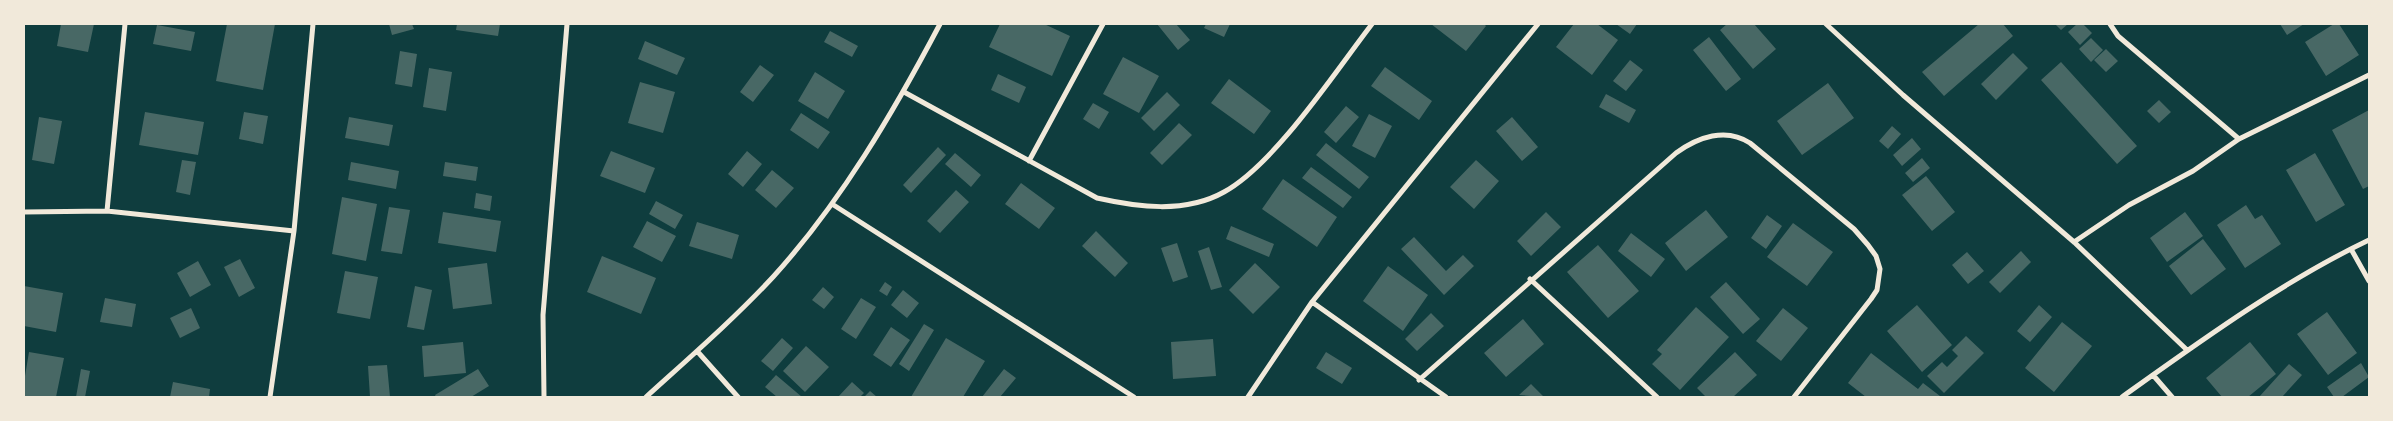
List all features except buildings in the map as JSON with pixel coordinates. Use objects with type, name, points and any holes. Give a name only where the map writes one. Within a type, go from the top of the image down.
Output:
[{"type":"street","points":[[107,210],[125,24]]},
{"type":"street","points":[[270,397],[294,231],[312,24]]},
{"type":"street","points":[[544,397],[542,315],[568,24]]},
{"type":"street","points":[[646,397],[736,315],[774,275],[832,204],[904,92],[940,24]]},
{"type":"street","points":[[1029,161],[1103,24]]},
{"type":"street","points":[[904,92],[1096,198],[1157,208],[1197,201],[1224,192],[1257,166],[1288,133],[1372,24]]},
{"type":"street","points":[[1248,397],[1312,302],[1538,24]]},
{"type":"street","points":[[1826,24],[1904,95],[2074,242],[2187,350]]},
{"type":"street","points":[[2110,24],[2118,36],[2239,139]]},
{"type":"street","points":[[2074,242],[2129,205],[2193,170],[2239,139],[2369,75]]},
{"type":"street","points":[[1419,380],[1530,279],[1685,147],[1708,136],[1722,135],[1742,138],[1861,236],[1876,256],[1880,269],[1877,290],[1871,299],[1794,397]]},
{"type":"street","points":[[832,204],[1134,397]]},
{"type":"street","points":[[24,212],[107,210],[294,231]]},
{"type":"street","points":[[2122,397],[2187,350],[2351,249],[2369,240]]},
{"type":"street","points":[[2351,249],[2369,281]]},
{"type":"street","points":[[1530,279],[1656,397]]},
{"type":"street","points":[[1312,302],[1419,380],[1446,397]]},
{"type":"street","points":[[697,351],[738,397]]},
{"type":"street","points":[[2153,375],[2172,397]]}]
